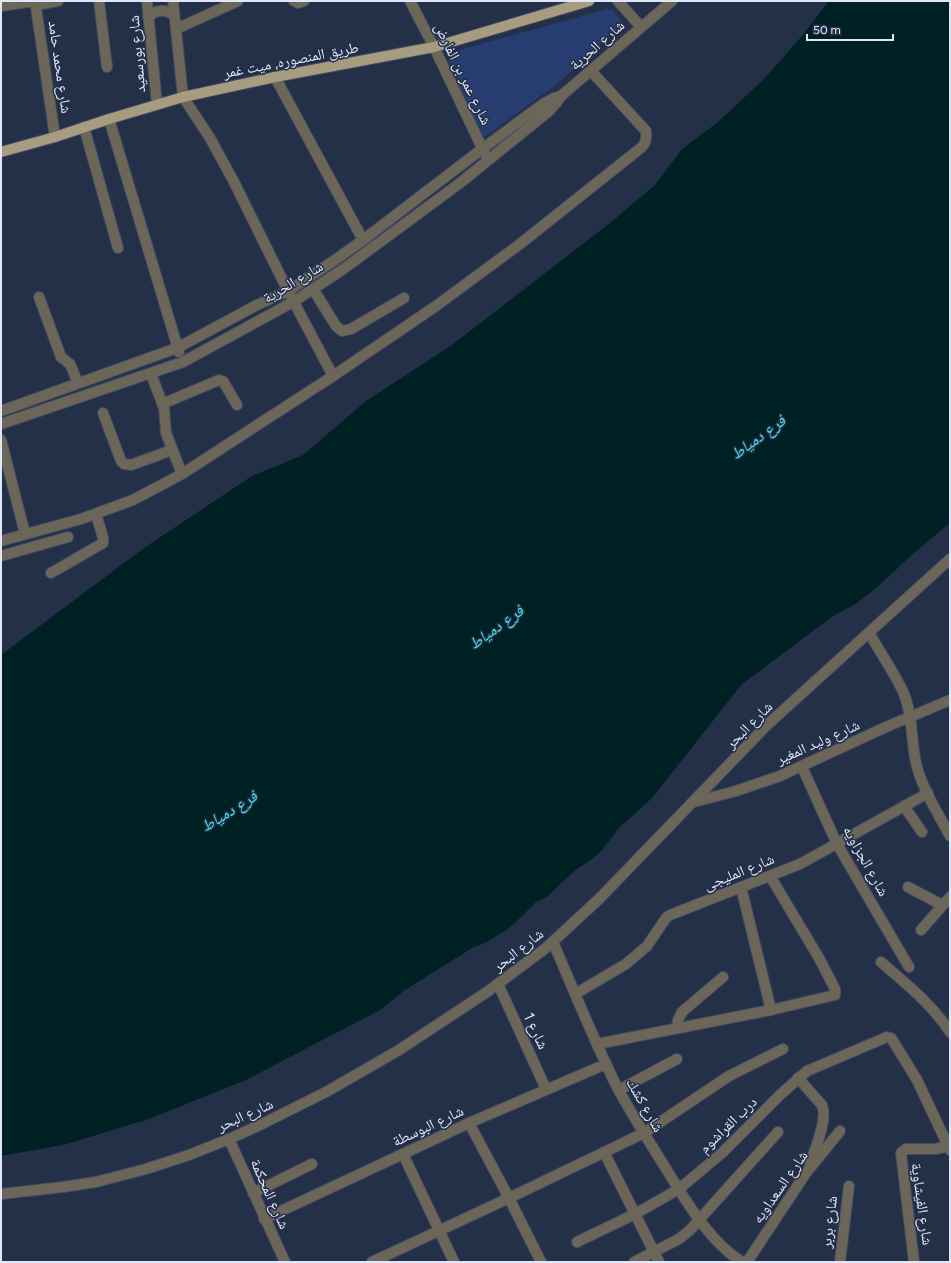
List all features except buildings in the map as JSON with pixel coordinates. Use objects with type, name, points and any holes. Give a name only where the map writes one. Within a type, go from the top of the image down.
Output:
[{"type":"main road","name":"طريق المنصوره, ميت غمر","points":[[1,152],[183,97],[275,77],[434,47],[589,1]]},
{"type":"street","points":[[1,6],[58,1]]},
{"type":"street","points":[[99,1],[107,67]]},
{"type":"street","name":"شارع بورسعيد","points":[[147,1],[157,105]]},
{"type":"street","points":[[173,1],[183,97],[210,138],[234,182],[293,302],[333,376]]},
{"type":"street","points":[[176,29],[238,1]]},
{"type":"street","points":[[294,1],[298,3],[304,1]]},
{"type":"street","name":"شارع عمر بن الفارض","points":[[410,1],[434,47],[482,149],[489,160]]},
{"type":"street","points":[[618,1],[641,27]]},
{"type":"street","name":"شارع الحرية","points":[[1,424],[183,362],[293,302],[342,270],[489,160],[549,111],[561,96],[672,1]]},
{"type":"street","name":"شارع محمد حامد","points":[[35,2],[54,137]]},
{"type":"street","points":[[148,17],[158,10],[164,10],[174,15]]},
{"type":"street","points":[[1,541],[96,514],[134,500],[182,474],[333,376],[454,293],[526,239],[645,145],[647,139],[646,131],[590,71]]},
{"type":"street","points":[[275,77],[363,240]]},
{"type":"street","name":"شارع الحرية","points":[[1,411],[177,348],[257,305],[288,291],[363,240],[549,100],[561,96]]},
{"type":"street","points":[[109,119],[177,348],[183,362]]},
{"type":"street","points":[[84,127],[118,248]]},
{"type":"street","points":[[335,260],[342,270]]},
{"type":"street","points":[[313,289],[336,326],[342,331],[350,329],[404,298]]},
{"type":"street","points":[[39,297],[62,357],[70,364],[88,395]]},
{"type":"street","points":[[257,305],[264,318]]},
{"type":"street","points":[[151,374],[164,412],[166,434],[182,474]]},
{"type":"street","points":[[162,404],[219,380],[223,381],[237,405]]},
{"type":"street","points":[[103,413],[121,462],[124,464],[131,465],[172,450]]},
{"type":"street","points":[[1,440],[25,534]]},
{"type":"street","points":[[51,573],[101,545],[103,538],[96,514]]},
{"type":"street","points":[[1,556],[68,537]]},
{"type":"street","name":"شارع البحر","points":[[1,1194],[96,1182],[146,1169],[229,1139],[260,1126],[399,1050],[498,984],[553,942],[599,899],[768,725],[950,558]]},
{"type":"street","points":[[869,633],[904,693],[910,718],[917,765],[928,793],[950,836]]},
{"type":"street","name":"شارع وليد المغير","points":[[694,802],[736,791],[780,776],[886,727],[950,700]]},
{"type":"street","name":"شارع الجزاويه","points":[[802,767],[837,844],[909,967]]},
{"type":"street","name":"شارع المليجى","points":[[575,994],[626,964],[647,946],[666,918],[670,915],[800,864],[928,793]]},
{"type":"street","points":[[904,806],[922,832]]},
{"type":"street","points":[[597,1044],[771,1010],[833,996],[835,992],[819,958],[770,876]]},
{"type":"street","points":[[741,887],[771,1010]]},
{"type":"street","points":[[908,887],[942,905]]},
{"type":"street","points":[[922,930],[950,896]]},
{"type":"street","name":"شارع كشك","points":[[553,942],[606,1064],[644,1133],[700,1220],[715,1239],[742,1262]]},
{"type":"street","points":[[880,962],[924,1000],[950,1032]]},
{"type":"street","points":[[677,1028],[678,1020],[682,1012],[722,976]]},
{"type":"street","name":"شارع 1","points":[[498,984],[546,1089]]},
{"type":"street","name":"درب القراشوم","points":[[577,1242],[635,1214],[679,1189],[722,1153],[798,1078],[807,1071],[887,1037],[891,1038],[897,1046],[917,1080],[949,1147]]},
{"type":"street","points":[[372,1262],[644,1133],[729,1076],[783,1049]]},
{"type":"street","points":[[619,1090],[677,1059]]},
{"type":"street","name":"شارع البوسطة","points":[[264,1219],[469,1123],[606,1064]]},
{"type":"street","points":[[798,1078],[824,1108],[817,1145],[806,1173]]},
{"type":"street","points":[[469,1123],[541,1262]]},
{"type":"street","name":"شارع السعداويه","points":[[747,1262],[806,1173],[840,1131]]},
{"type":"street","points":[[634,1262],[679,1239],[700,1220],[778,1132]]},
{"type":"street","name":"شارع المحكمة","points":[[229,1139],[264,1219],[285,1262]]},
{"type":"street","name":"شارع الفيشاوية","points":[[914,1262],[901,1153],[906,1149],[935,1149],[949,1147]]},
{"type":"street","points":[[604,1152],[659,1262]]},
{"type":"street","points":[[404,1154],[454,1262]]},
{"type":"street","points":[[253,1193],[312,1164]]},
{"type":"street","name":"شارع بربر","points":[[840,1262],[849,1186]]},
{"type":"shaded area","points":[[607,9],[613,10],[622,22],[621,26],[556,85],[483,138],[448,61],[452,52]]},
{"type":"water","name":"فرع دمياط","points":[[829,1],[950,1],[950,523],[915,552],[876,588],[854,605],[833,616],[741,685],[653,797],[619,828],[602,850],[573,872],[547,897],[536,902],[514,924],[503,932],[485,943],[472,948],[405,990],[380,1010],[246,1080],[149,1119],[63,1145],[1,1156],[1,655],[144,548],[252,476],[303,455],[366,401],[452,345],[610,223],[655,185],[682,149],[718,122],[763,80],[802,36]]}]
